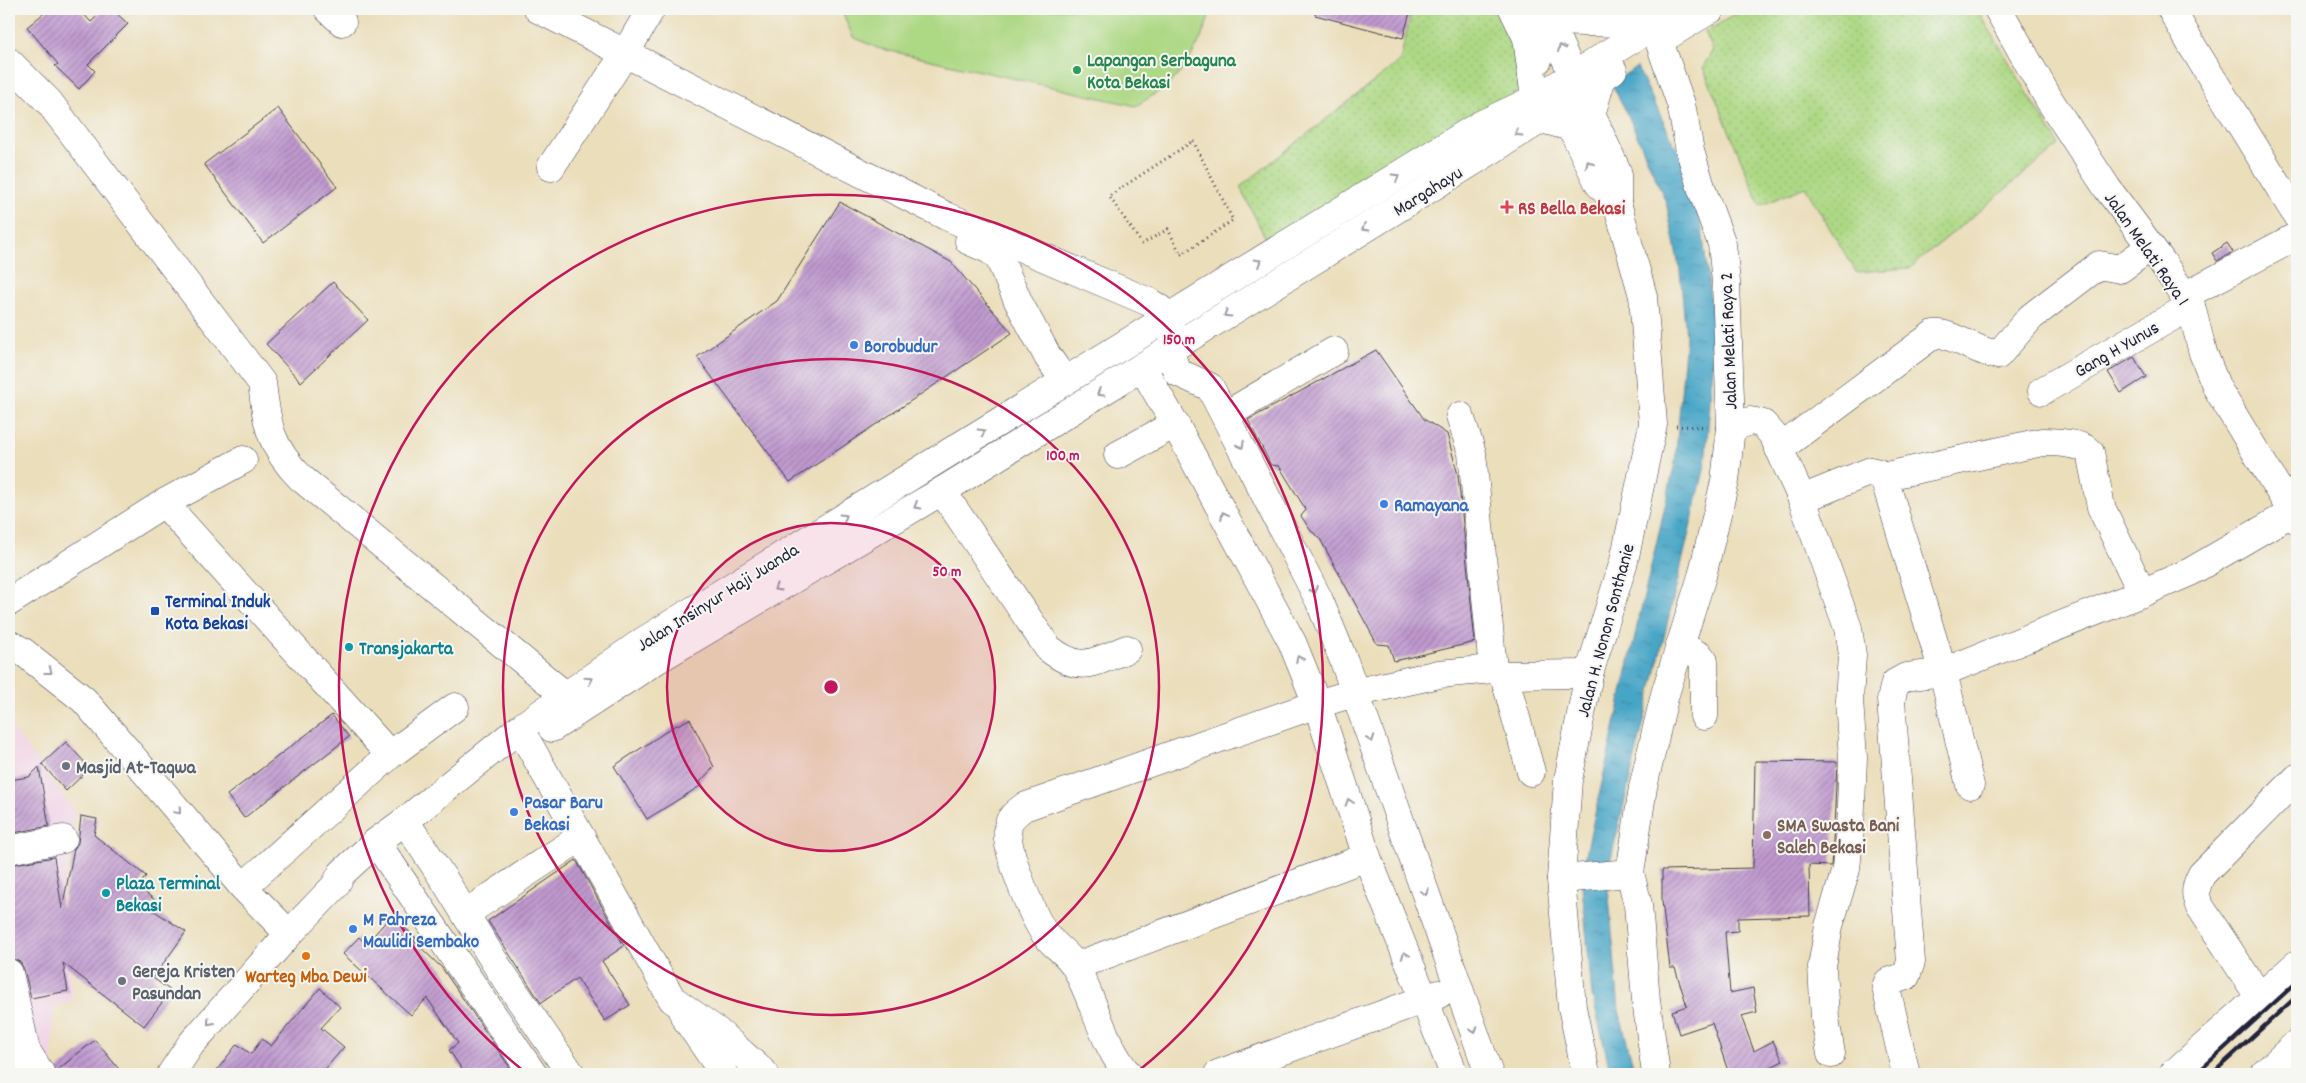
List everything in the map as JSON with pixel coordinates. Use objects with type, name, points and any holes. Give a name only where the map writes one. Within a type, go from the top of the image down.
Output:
[{"type":"street","points":[[538,9],[946,216],[1149,302],[1160,309],[1165,319],[1175,355],[1210,387],[1319,600],[1344,661],[1489,1074]]},
{"type":"street","points":[[551,167],[626,52],[650,9]]},
{"type":"street","points":[[1513,9],[1527,38],[1567,100]]},
{"type":"street","points":[[1567,100],[1658,32],[1682,9]]},
{"type":"street","points":[[1567,100],[1545,15],[1658,32],[1711,9]]},
{"type":"street","name":"Jalan Melati Raya 1","points":[[1998,9],[2050,101],[2107,188],[2187,301],[2203,353],[2217,388],[2295,516]]},
{"type":"street","points":[[2171,9],[2297,216]]},
{"type":"street","name":"Jalan Melati Raya 2","points":[[1630,873],[1643,787],[1665,694],[1702,576],[1725,481],[1730,428],[1726,282],[1722,244],[1690,151],[1681,104],[1658,32]]},
{"type":"street","points":[[9,62],[48,102],[262,383],[265,410],[273,442],[287,464],[301,478],[566,696]]},
{"type":"street","name":"Jalan H. Nonon Sonthanie","points":[[1567,100],[1599,184],[1617,203],[1643,296],[1653,424],[1624,561],[1589,674],[1568,780],[1561,879],[1572,1007],[1586,1074]]},
{"type":"street","name":"Jalan Insinyur Haji Juanda","points":[[522,737],[649,652],[822,546],[1027,404],[1480,125],[1567,100]]},
{"type":"street","name":"Margahayu","points":[[1142,367],[1175,355],[1567,100]]},
{"type":"street","points":[[946,216],[948,227],[956,235],[990,250],[999,258],[1019,303],[1040,342],[1065,381]]},
{"type":"street","name":"Gang H Yunus","points":[[2042,391],[2187,301],[2297,236]]},
{"type":"street","points":[[1779,448],[1934,334],[1940,332],[1964,344],[1998,355],[2031,317],[2098,265],[2120,269],[2150,247]]},
{"type":"street","points":[[1226,415],[1334,351]]},
{"type":"street","points":[[1142,367],[1175,424],[1292,642],[1317,704],[1367,857],[1422,1000],[1454,1074]]},
{"type":"street","name":"Jalan Insinyur Haji Juanda","points":[[822,546],[948,500],[1043,429],[1142,367]]},
{"type":"street","points":[[1027,404],[1043,429]]},
{"type":"street","points":[[1460,416],[1472,460],[1498,672],[1531,772]]},
{"type":"street","points":[[1730,428],[1750,421],[1762,424],[1773,435],[1802,498],[1842,606],[1848,628],[1852,655],[1850,829],[1846,868],[1828,926],[1822,967],[1825,1018],[1831,1054]]},
{"type":"street","points":[[1118,455],[1175,424]]},
{"type":"street","points":[[1802,498],[1871,471],[1882,477],[2042,442],[2058,442],[2071,446],[2083,446],[2090,452],[2101,507],[2142,593]]},
{"type":"street","points":[[9,602],[164,503],[242,460]]},
{"type":"street","points":[[1882,477],[1943,672],[1970,785]]},
{"type":"street","points":[[948,500],[1048,648],[1064,659],[1085,666],[1127,650]]},
{"type":"street","points":[[164,503],[390,755]]},
{"type":"street","points":[[1906,1074],[1886,996],[1888,982],[1906,976],[1911,962],[1892,694],[1893,685],[1900,679],[1943,672],[2142,593],[2190,572],[2295,516]]},
{"type":"street","points":[[9,644],[42,666],[84,700],[243,887],[289,934]]},
{"type":"street","points":[[1680,645],[1700,656],[1704,661],[1704,716]]},
{"type":"street","name":"Jalan Insinyur Haji Juanda","points":[[171,1074],[190,1044],[335,886],[342,873],[409,827],[522,737],[566,696],[649,652]]},
{"type":"street","points":[[1128,1074],[1102,1029],[1076,966],[1044,933],[1030,903],[1009,849],[1007,835],[1011,817],[1024,807],[1317,704],[1354,693],[1439,674],[1498,672],[1589,674]]},
{"type":"street","points":[[243,887],[390,755],[455,707]]},
{"type":"street","points":[[522,737],[581,837],[672,999],[724,1074]]},
{"type":"street","points":[[2260,998],[2199,905],[2196,887],[2202,874],[2297,778]]},
{"type":"street","points":[[409,827],[466,913],[499,969],[571,1074]]},
{"type":"street","points":[[466,913],[581,837]]},
{"type":"street","points":[[9,850],[64,839]]},
{"type":"street","points":[[381,848],[533,1074]]},
{"type":"street","points":[[1076,966],[1367,857]]},
{"type":"street","points":[[1561,879],[1630,873],[1638,906],[1646,1000],[1656,1074]]},
{"type":"street","points":[[2172,1074],[2297,964]]},
{"type":"street","points":[[9,973],[28,1070]]},
{"type":"street","points":[[1218,1074],[1459,986]]},
{"type":"street","points":[[672,999],[718,1032],[765,1074]]},
{"type":"street","points":[[2264,1074],[2297,1043]]},
{"type":"path","points":[[1194,141],[1233,220],[1180,255],[1168,230],[1142,244],[1109,196],[1194,141]]},
{"type":"path","points":[[1653,424],[1730,428]]},
{"type":"shaded area","points":[[9,724],[75,812],[61,905],[73,1001],[54,1006],[51,1071],[9,1074]]},
{"type":"green space","name":"Lapangan Serbaguna Kota Bekasi","points":[[841,9],[1210,9],[1201,39],[1176,78],[1136,106],[877,48],[853,37]]},
{"type":"green space","points":[[1412,9],[1681,9],[1548,21],[1535,99],[1273,253],[1240,187],[1400,61]]},
{"type":"green space","points":[[1744,9],[1977,9],[2059,145],[1910,268],[1856,272],[1805,187],[1760,206],[1703,67],[1713,50],[1705,32]]},
{"type":"water","points":[[1637,67],[1683,162],[1702,228],[1715,338],[1705,466],[1607,875],[1619,1010],[1635,1074],[1611,1074],[1592,995],[1581,876],[1675,463],[1686,336],[1680,271],[1666,202],[1627,113],[1611,83]]},
{"type":"building","points":[[49,9],[79,9],[91,22],[104,9],[112,9],[128,24],[88,64],[95,71],[79,89],[55,66],[58,64],[27,27]]},
{"type":"building","points":[[1316,9],[1411,9],[1403,38],[1315,15]]},
{"type":"building","points":[[278,108],[337,187],[263,243],[204,164]]},
{"type":"building","name":"Borobudur","points":[[840,202],[951,262],[1012,333],[790,482],[697,357],[777,301]]},
{"type":"building","points":[[2227,243],[2233,252],[2217,261],[2212,253]]},
{"type":"building","points":[[333,282],[368,320],[301,382],[266,344]]},
{"type":"building","name":"Ramayana","points":[[1376,350],[1424,419],[1447,434],[1458,475],[1475,642],[1394,661],[1389,645],[1377,644],[1319,537],[1311,531],[1301,516],[1306,510],[1279,466],[1271,465],[1248,420]]},
{"type":"building","points":[[2134,357],[2146,377],[2121,393],[2108,372]]},
{"type":"building","points":[[332,715],[349,737],[244,818],[227,795]]},
{"type":"building","points":[[690,719],[714,767],[700,782],[702,785],[647,819],[614,766],[673,727]]},
{"type":"building","name":"Masjid At-Taqwa","points":[[66,742],[90,768],[66,791],[42,764]]},
{"type":"building","points":[[1755,761],[1837,762],[1831,866],[1809,865],[1810,916],[1738,918],[1738,931],[1725,932],[1730,993],[1753,988],[1757,1012],[1741,1016],[1754,1051],[1773,1041],[1783,1061],[1756,1074],[1729,1074],[1712,1023],[1679,1034],[1672,1011],[1687,1006],[1675,968],[1670,968],[1662,901],[1662,870],[1753,868]]},
{"type":"building","points":[[39,767],[49,826],[9,834],[9,780],[29,777]]},
{"type":"building","points":[[81,816],[97,819],[94,835],[146,876],[138,887],[155,900],[150,908],[186,932],[153,978],[171,991],[144,1026],[63,963],[68,991],[31,998],[24,969],[20,962],[10,958],[9,865],[54,857],[62,909],[74,849],[78,843]]},
{"type":"building","points":[[576,860],[624,946],[602,961],[630,1005],[605,1021],[577,978],[541,1003],[488,921]]},
{"type":"building","points":[[391,916],[416,938],[414,941],[442,968],[513,1072],[510,1074],[465,1074],[449,1050],[458,1043],[427,998],[411,1015],[343,954],[359,937],[366,944]]},
{"type":"building","points":[[320,988],[340,1007],[321,1028],[344,1047],[321,1074],[214,1074],[237,1044],[251,1054],[262,1039],[271,1046]]},
{"type":"building","points":[[95,1040],[123,1074],[56,1074],[56,1071]]},
{"type":"railway","points":[[2196,1074],[2297,982]]},
{"type":"railway","points":[[2212,1074],[2297,996]]},
{"type":"place","name":"Lapangan Serbaguna Kota Bekasi","points":[[1077,70]]},
{"type":"place","name":"RS Bella Bekasi","points":[[1507,207]]},
{"type":"place","name":"Borobudur","points":[[854,345]]},
{"type":"place","name":"Ramayana","points":[[1384,504]]},
{"type":"place","name":"Terminal Induk Kota Bekasi","points":[[155,611]]},
{"type":"place","name":"Transjakarta","points":[[349,647]]},
{"type":"place","name":"Masjid At-Taqwa","points":[[66,766]]},
{"type":"place","name":"Pasar Baru Bekasi","points":[[514,812]]},
{"type":"place","name":"SMA Swasta Bani Saleh Bekasi","points":[[1767,835]]},
{"type":"place","name":"Plaza Terminal Bekasi","points":[[106,893]]},
{"type":"place","name":"M Fahreza Maulidi Sembako","points":[[353,929]]},
{"type":"place","name":"Warteg Mba Dewi","points":[[306,956]]},
{"type":"place","name":"Gereja Kristen Pasundan","points":[[122,981]]}]
